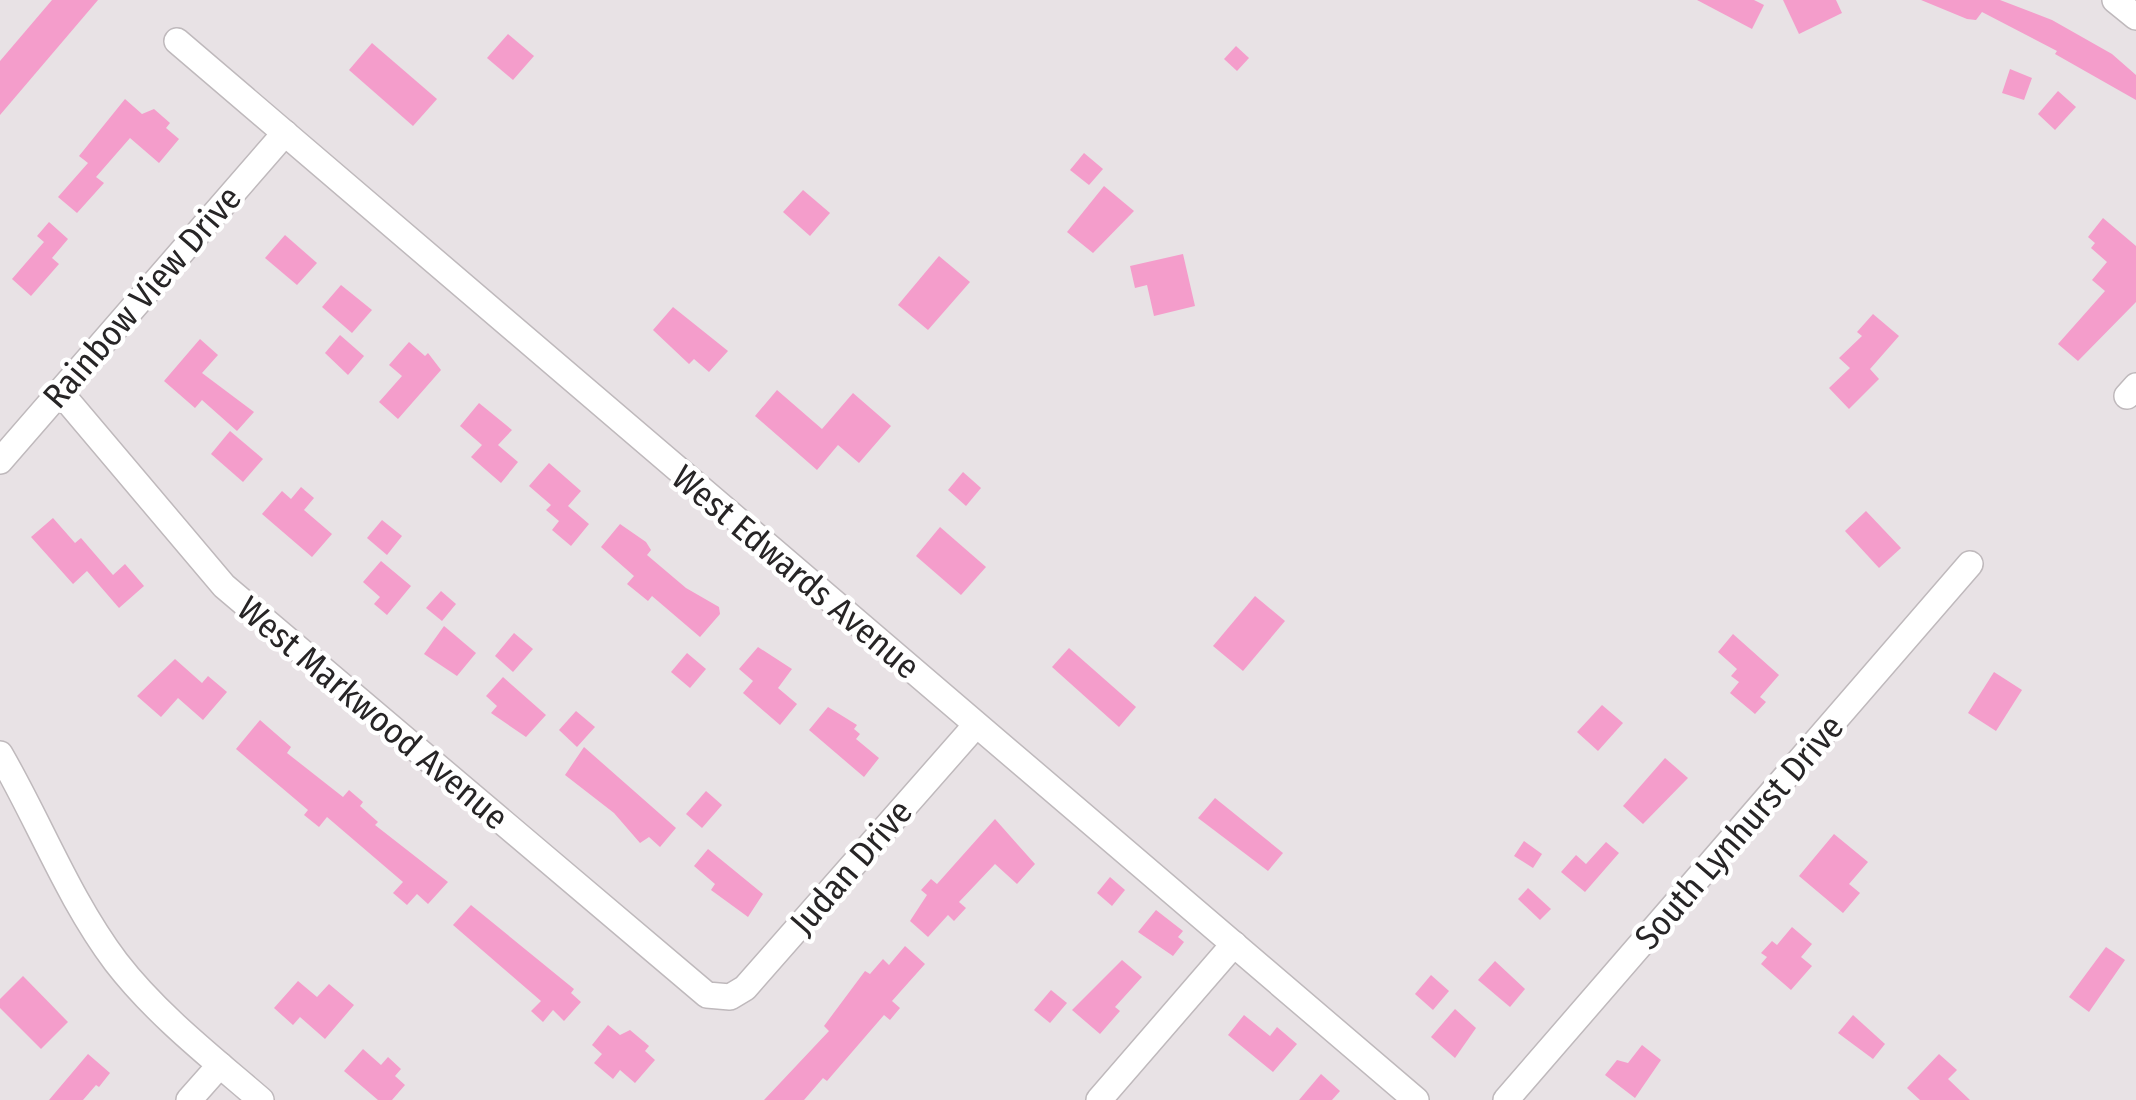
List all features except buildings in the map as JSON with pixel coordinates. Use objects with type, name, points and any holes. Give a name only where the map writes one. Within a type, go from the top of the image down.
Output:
[{"type":"street","points":[[2115,0],[2136,17]]},
{"type":"street","name":"West Edwards Avenue","points":[[178,41],[1416,1100]]},
{"type":"street","name":"Rainbow View Drive","points":[[0,461],[285,133]]},
{"type":"street","name":"West Markwood Avenue","points":[[60,392],[224,586],[703,993],[720,998]]},
{"type":"street","name":"South Lynhurst Drive","points":[[1506,1100],[1970,564]]},
{"type":"street","name":"Judan Drive","points":[[720,998],[746,988],[976,725]]},
{"type":"street","points":[[0,754],[76,900],[113,958],[151,1002],[261,1100]]},
{"type":"street","points":[[1099,1100],[1234,944]]},
{"type":"street","points":[[189,1100],[220,1065]]}]
